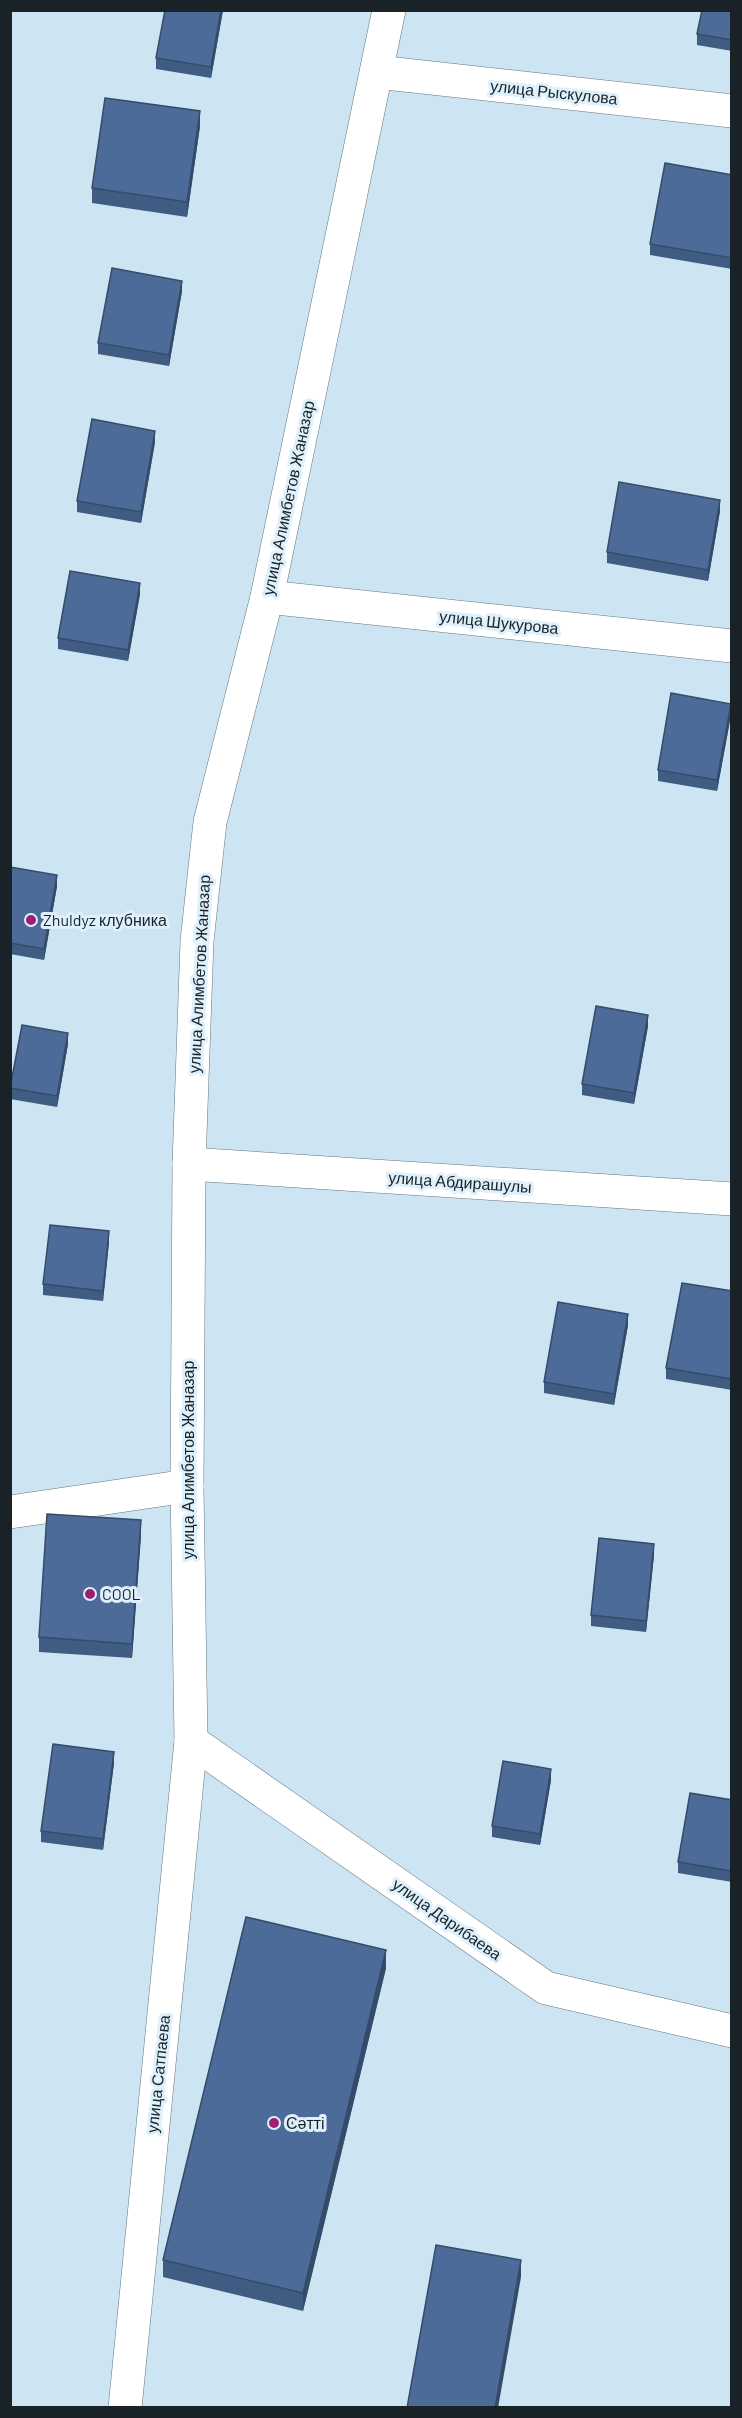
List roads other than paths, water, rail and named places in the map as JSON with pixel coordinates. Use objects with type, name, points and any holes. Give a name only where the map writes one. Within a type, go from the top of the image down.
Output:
[{"type":"street","name":"улица Алимбетов Жаназар","points":[[190,1741],[187,1486],[189,1164],[197,941],[210,822],[267,597],[389,10]]},
{"type":"street","name":"улица Рыскулова","points":[[377,72],[732,111]]},
{"type":"street","name":"улица Шукурова","points":[[267,597],[732,646]]},
{"type":"street","name":"улица Абдирашулы","points":[[189,1164],[732,1199]]},
{"type":"street","points":[[10,1512],[187,1486]]},
{"type":"street","name":"улица Дарибаева","points":[[190,1741],[546,1988],[732,2031]]},
{"type":"street","name":"улица Сатпаева","points":[[125,2408],[190,1741]]},
{"type":"place","name":"Zhuldyz клубника","points":[[31,920]]},
{"type":"place","name":"COOL","points":[[90,1594]]},
{"type":"place","name":"Сәтті","points":[[274,2123]]}]
